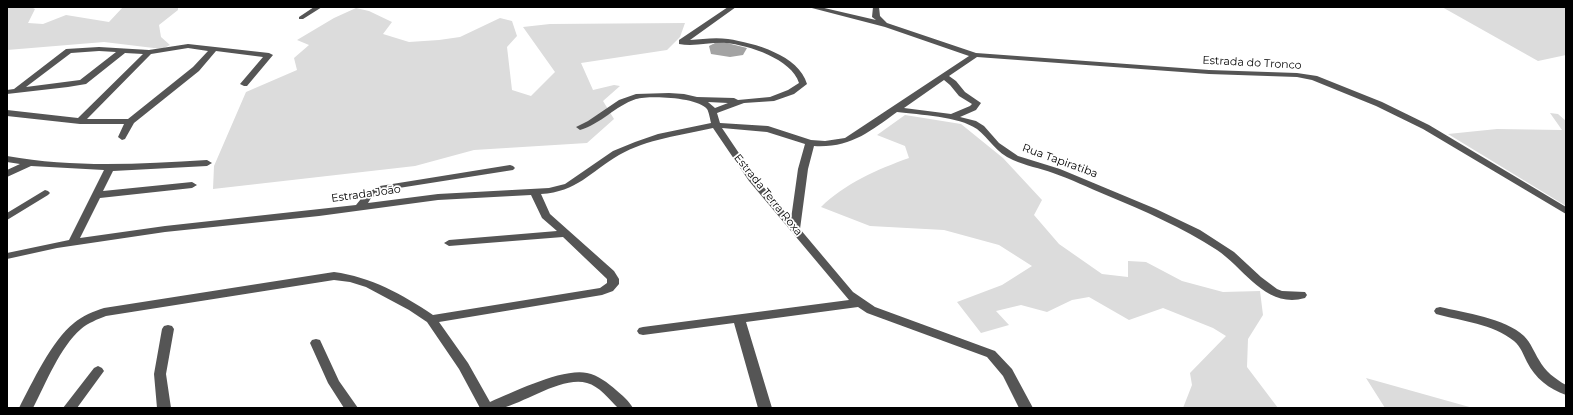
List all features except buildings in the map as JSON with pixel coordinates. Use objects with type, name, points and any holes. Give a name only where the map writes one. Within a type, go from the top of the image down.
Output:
[{"type":"street","points":[[301,18],[319,7]]},
{"type":"street","points":[[580,127],[591,123],[622,102],[636,96],[669,95],[696,99],[760,101],[782,96],[799,88],[804,81],[780,57],[765,50],[727,41],[705,40],[683,43],[733,7]]},
{"type":"street","points":[[811,7],[886,25],[976,55]]},
{"type":"street","points":[[876,7],[876,17],[886,25]]},
{"type":"street","points":[[16,91],[66,52],[99,48],[149,52],[188,46],[268,55],[269,57],[244,84]]},
{"type":"street","points":[[122,137],[130,122],[196,69],[214,48]]},
{"type":"street","points":[[7,92],[83,82],[124,50]]},
{"type":"street","points":[[80,121],[149,52]]},
{"type":"street","points":[[696,99],[709,105],[713,111],[716,125],[768,129],[810,143],[825,144],[848,140],[976,55]]},
{"type":"street","name":"Estrada do Tronco","points":[[976,55],[1209,72],[1297,75],[1314,78],[1360,96],[1426,127],[1566,211]]},
{"type":"street","points":[[943,76],[953,83],[962,94],[977,103],[973,108],[952,117]]},
{"type":"street","points":[[713,111],[744,101]]},
{"type":"street","name":"Rua Tapiratiba","points":[[896,109],[952,117],[973,123],[981,128],[996,145],[1015,158],[1045,166],[1096,186],[1196,232],[1230,254],[1257,280],[1273,292],[1281,295],[1301,295]]},
{"type":"street","points":[[7,113],[80,121],[130,122]]},
{"type":"street","name":"Estrada João","points":[[7,256],[73,242],[164,229],[469,194],[535,193],[568,186],[616,154],[638,144],[658,137],[716,125]]},
{"type":"street","name":"Estrada Terra Roxa","points":[[716,125],[752,179],[836,281],[859,303],[892,318],[990,354],[1000,361],[1009,373],[1017,393],[1026,408]]},
{"type":"street","points":[[794,229],[803,169],[810,143]]},
{"type":"street","points":[[7,159],[30,163],[110,168],[207,163]]},
{"type":"street","points":[[7,174],[30,163]]},
{"type":"street","points":[[73,242],[110,168]]},
{"type":"street","points":[[360,207],[368,196],[384,188],[510,168]]},
{"type":"street","points":[[97,195],[192,185]]},
{"type":"street","points":[[7,217],[45,193]]},
{"type":"street","points":[[431,319],[471,311],[550,300],[609,288],[613,284],[613,279],[610,274],[564,234],[546,216],[535,193]]},
{"type":"street","points":[[449,243],[564,234]]},
{"type":"street","points":[[26,408],[66,338],[77,326],[104,312],[334,276],[351,278],[370,284],[413,307],[431,319],[464,366],[488,408],[563,380],[576,377],[587,378],[598,384],[626,408]]},
{"type":"street","points":[[644,331],[859,303]]},
{"type":"street","points":[[1440,311],[1496,327],[1516,336],[1527,348],[1536,366],[1553,383],[1566,390]]},
{"type":"street","points":[[739,319],[765,408]]},
{"type":"street","points":[[164,408],[160,374],[168,329]]},
{"type":"street","points":[[316,343],[334,383],[351,408]]},
{"type":"street","points":[[70,408],[98,370]]},
{"type":"shaded area","points":[[31,7],[35,9],[28,23],[43,24],[66,15],[109,22],[123,7],[178,7],[178,10],[159,25],[161,37],[170,45],[162,49],[104,42],[7,50],[7,8]]},
{"type":"shaded area","points":[[1442,7],[1566,7],[1566,55],[1538,61]]},
{"type":"shaded area","points":[[356,8],[369,11],[392,22],[383,34],[409,42],[460,37],[500,18],[512,21],[517,36],[507,47],[512,90],[531,96],[555,72],[523,27],[550,24],[685,23],[680,37],[667,50],[581,63],[593,90],[614,85],[620,86],[603,101],[614,119],[587,143],[474,150],[415,166],[213,189],[214,166],[246,92],[297,70],[294,58],[309,45],[297,40],[334,18]]},
{"type":"shaded area","points":[[719,41],[747,48],[743,55],[730,57],[711,54],[709,46]]},
{"type":"shaded area","points":[[1550,113],[1558,114],[1566,121],[1566,206],[1448,134],[1497,129],[1562,130]]},
{"type":"shaded area","points":[[905,115],[961,124],[1003,158],[1042,200],[1034,215],[1059,244],[1102,274],[1128,277],[1128,261],[1146,262],[1182,281],[1223,292],[1260,291],[1263,315],[1248,339],[1247,367],[1278,408],[1183,408],[1192,385],[1190,373],[1226,336],[1213,328],[1163,308],[1129,320],[1089,297],[1072,300],[1047,312],[1021,305],[996,311],[1009,325],[981,333],[957,302],[1002,285],[1032,266],[999,245],[944,230],[870,226],[821,207],[851,184],[885,167],[909,158],[905,146],[877,135]]},
{"type":"shaded area","points":[[1366,378],[1473,408],[1385,408]]}]
